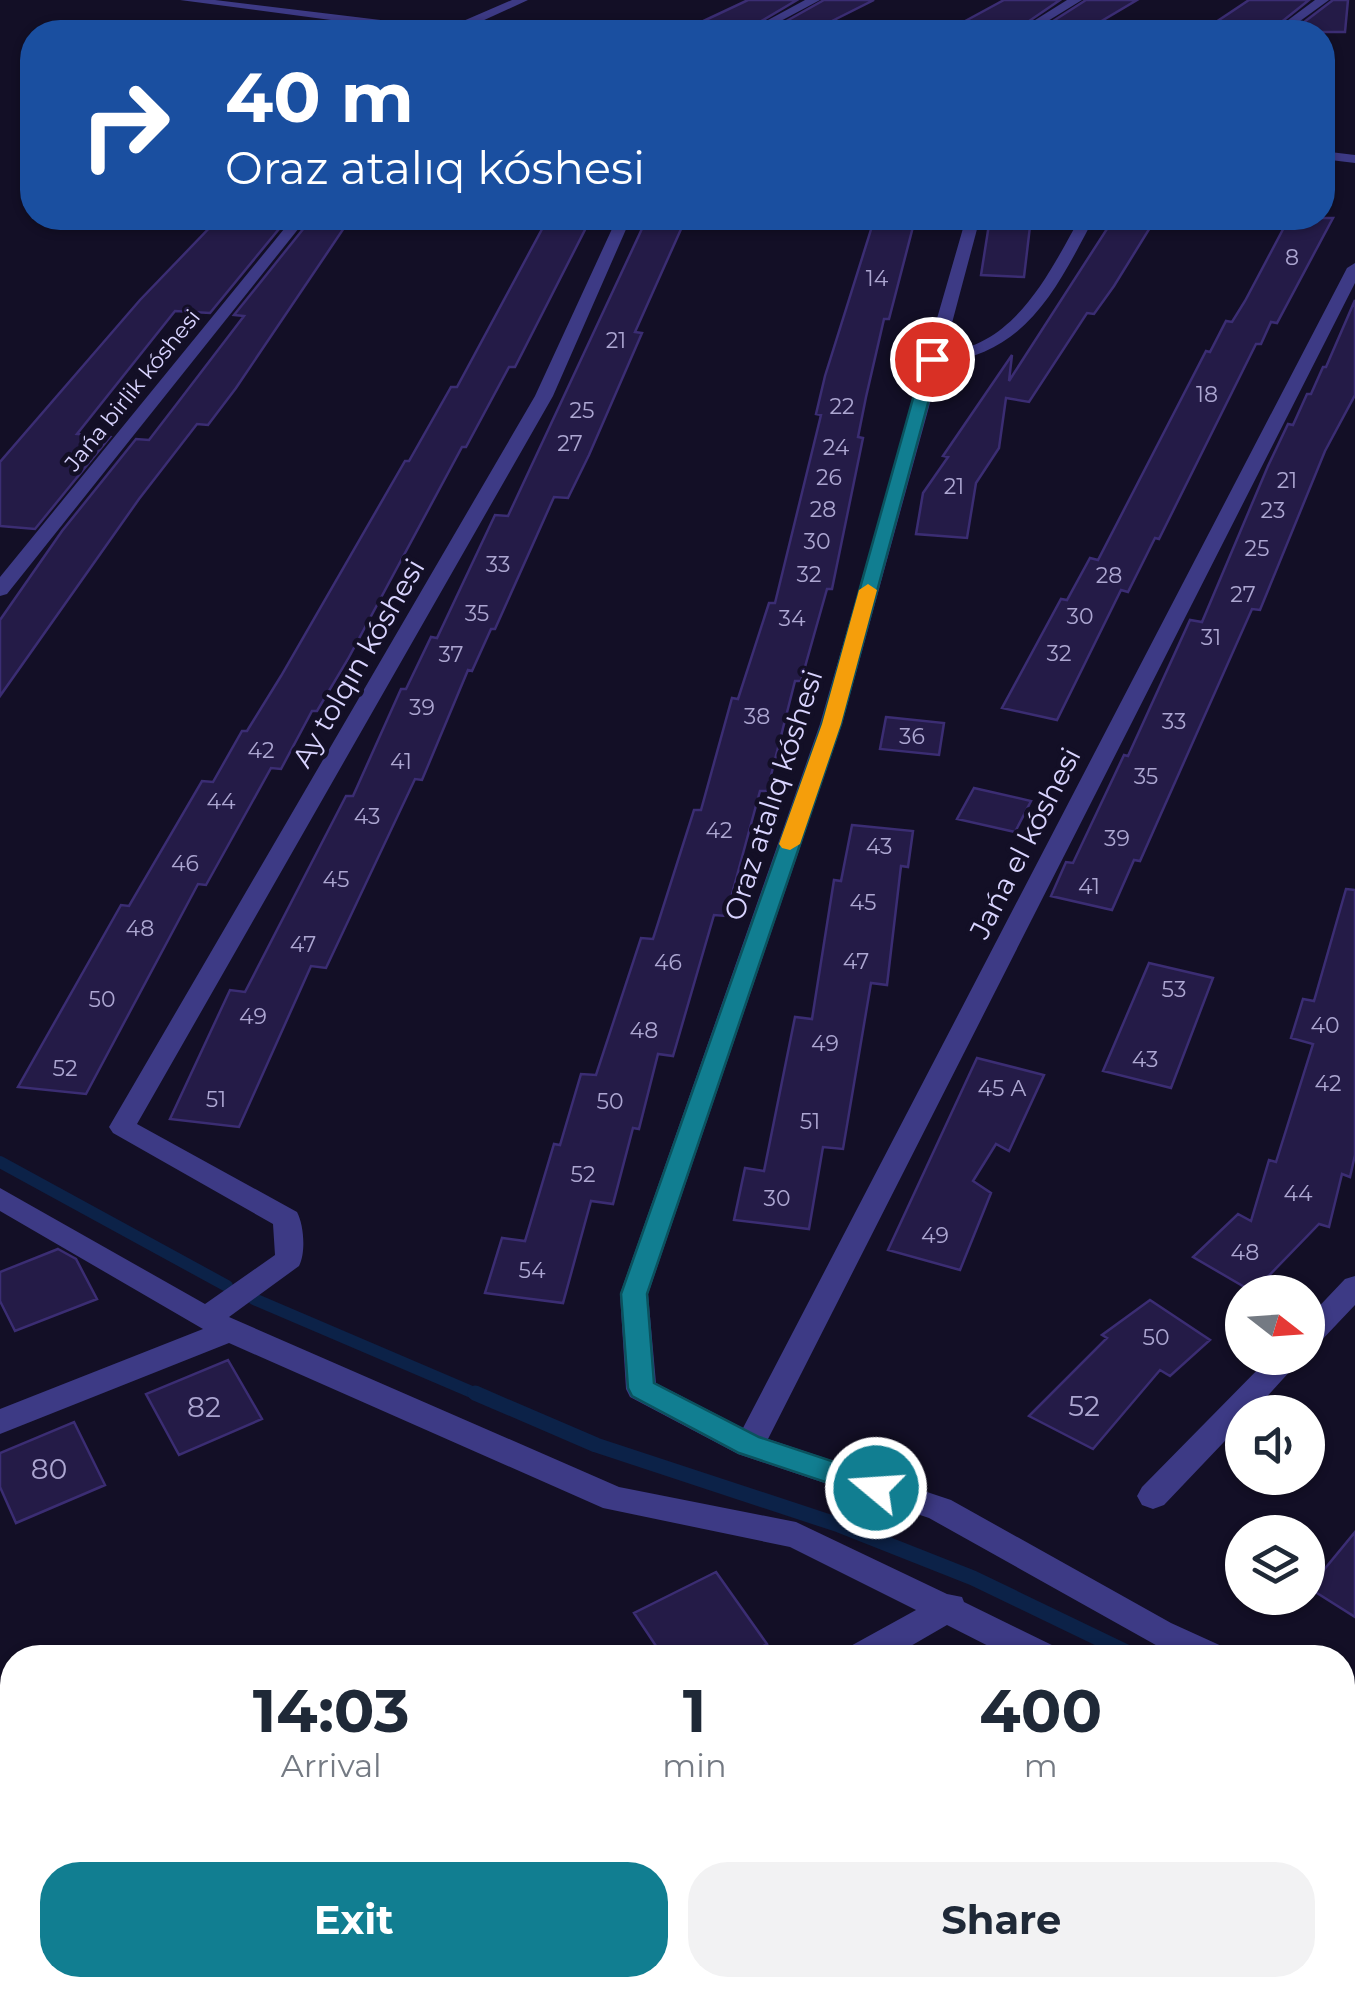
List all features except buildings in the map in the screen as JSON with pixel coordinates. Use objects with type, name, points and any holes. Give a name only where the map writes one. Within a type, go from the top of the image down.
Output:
[{"type":"street","points":[[186,0],[360,20]]},
{"type":"street","points":[[476,20],[522,0]]},
{"type":"street","points":[[775,20],[814,0]]},
{"type":"street","points":[[1042,20],[1076,0]]},
{"type":"street","points":[[1295,20],[1323,0]]},
{"type":"street","name":"Jańa birlik kóshesi","points":[[0,590],[290,230]]},
{"type":"street","name":"Ay tolqın kóshesi","points":[[218,1324],[289,1258],[287,1220],[122,1126],[544,396],[619,230]]},
{"type":"street","name":"Oraz atalıq kóshesi","points":[[749,1445],[641,1388],[634,1294],[831,724],[970,230]]},
{"type":"street","points":[[932,359],[979,351],[1006,334],[1049,286],[1080,230]]},
{"type":"street","name":"Jańa el kóshesi","points":[[749,1445],[1355,268]]},
{"type":"street","points":[[0,1198],[218,1324],[614,1499],[796,1535],[1021,1645]]},
{"type":"street","points":[[1325,1318],[1355,1287]]},
{"type":"street","points":[[0,1422],[218,1324]]},
{"type":"street","points":[[1153,1496],[1270,1375]]},
{"type":"street","points":[[749,1445],[940,1509],[1185,1645]]},
{"type":"street","points":[[883,1645],[950,1608]]},
{"type":"waterway","points":[[0,1162],[227,1286]]},
{"type":"waterway","points":[[254,1299],[481,1396]]},
{"type":"waterway","points":[[475,1393],[596,1445],[839,1525],[973,1578],[1112,1645]]},
{"type":"slow traffic","points":[[790,844],[831,724],[868,590]]},
{"type":"route","points":[[876,1488],[749,1445],[641,1388],[634,1294],[831,724],[932,359]]}]
